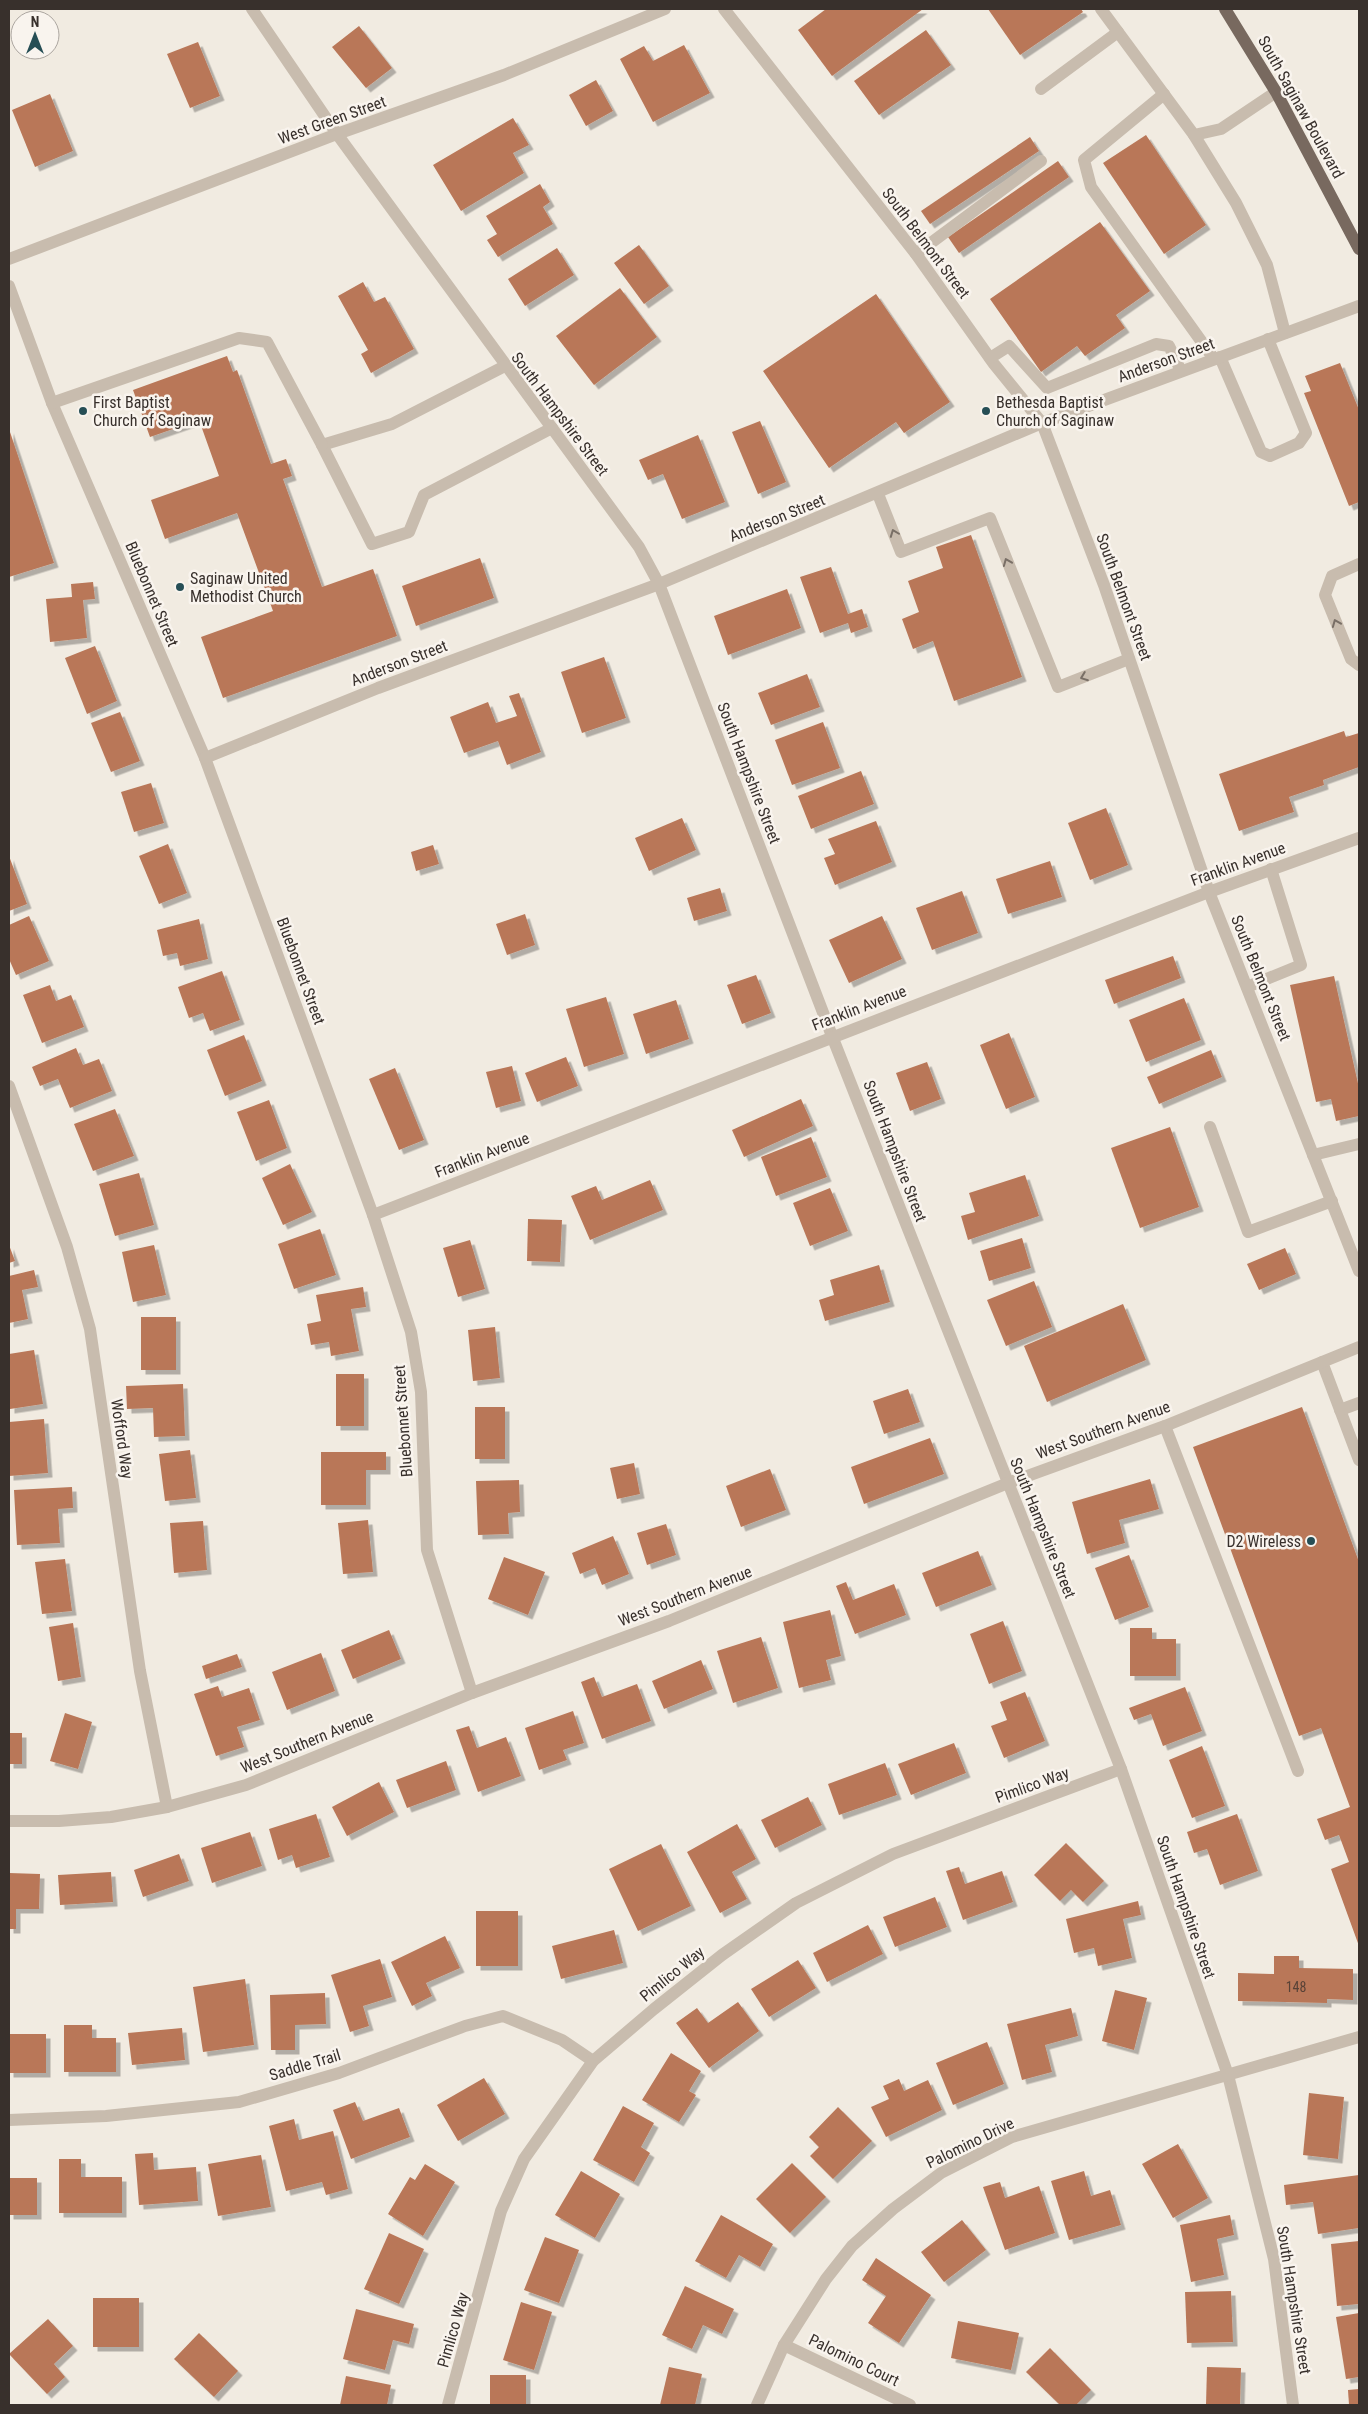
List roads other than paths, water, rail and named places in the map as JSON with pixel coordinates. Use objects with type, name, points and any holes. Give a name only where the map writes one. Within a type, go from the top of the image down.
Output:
[{"type":"main road","name":"South Saginaw Boulevard","points":[[1225,9],[1276,92],[1359,249]]},
{"type":"street","name":"South Hampshire Street","points":[[252,9],[337,134],[638,547],[659,584],[832,1036],[1121,1769],[1228,2075],[1274,2259],[1293,2405]]},
{"type":"street","name":"West Green Street","points":[[9,259],[337,134],[504,75],[665,9]]},
{"type":"street","name":"South Belmont Street","points":[[724,9],[916,254],[990,358],[1042,423],[1104,585],[1209,892],[1359,1271]]},
{"type":"street","points":[[1101,9],[1194,135],[1236,204],[1267,266],[1285,332]]},
{"type":"street","points":[[1041,89],[1118,32]]},
{"type":"street","points":[[1194,135],[1221,129],[1276,92]]},
{"type":"street","points":[[1164,94],[1084,160],[1091,186],[1217,358],[1261,452],[1270,456],[1299,443],[1306,433],[1268,339]]},
{"type":"street","points":[[916,254],[1041,162]]},
{"type":"street","name":"Bluebonnet Street","points":[[9,286],[52,403],[206,758],[373,1214],[411,1332],[421,1392],[427,1550],[472,1692]]},
{"type":"street","name":"Anderson Street","points":[[206,758],[378,688],[659,584],[878,494],[1042,423],[1359,306]]},
{"type":"street","points":[[52,403],[239,338],[267,342],[372,544],[409,532],[424,495],[552,428]]},
{"type":"street","points":[[990,358],[1009,346],[1047,388],[1156,344],[1169,346],[1181,371]]},
{"type":"street","points":[[322,445],[392,424],[505,366]]},
{"type":"street","points":[[878,494],[901,552],[990,518],[1058,687],[1129,659]]},
{"type":"street","points":[[1359,564],[1332,576],[1325,595],[1351,659],[1359,664]]},
{"type":"street","name":"Franklin Avenue","points":[[373,1214],[1209,892],[1271,869],[1358,843]]},
{"type":"street","points":[[1247,986],[1301,965],[1271,869]]},
{"type":"street","name":"Wofford Way","points":[[9,1086],[67,1247],[90,1328],[140,1670],[168,1806]]},
{"type":"street","points":[[1210,1128],[1248,1232],[1332,1201]]},
{"type":"street","points":[[1313,1155],[1359,1144]]},
{"type":"street","name":"West Southern Avenue","points":[[9,1821],[59,1821],[111,1817],[168,1806],[246,1785],[472,1692],[669,1621],[1008,1483],[1164,1426],[1359,1347]]},
{"type":"street","points":[[1322,1362],[1359,1460]]},
{"type":"street","points":[[1340,1410],[1359,1403]]},
{"type":"street","points":[[1164,1426],[1298,1771]]},
{"type":"street","name":"Pimlico Way","points":[[448,2405],[501,2211],[524,2159],[593,2061],[722,1955],[796,1903],[893,1854],[1121,1769]]},
{"type":"street","name":"Saddle Trail","points":[[9,2120],[106,2116],[239,2102],[339,2074],[465,2026],[503,2016],[562,2040],[593,2061]]},
{"type":"street","name":"Palomino Drive","points":[[757,2405],[762,2390],[784,2345],[826,2279],[852,2246],[893,2209],[940,2173],[1012,2137],[1359,2037]]},
{"type":"street","name":"Palomino Court","points":[[784,2345],[910,2405]]},
{"type":"place","name":"First Baptist Church of Saginaw","points":[[83,411]]},
{"type":"place","name":"Bethesda Baptist Church of Saginaw","points":[[986,411]]},
{"type":"place","name":"Saginaw United Methodist Church","points":[[180,587]]},
{"type":"place","name":"D2 Wireless","points":[[1311,1541]]}]
